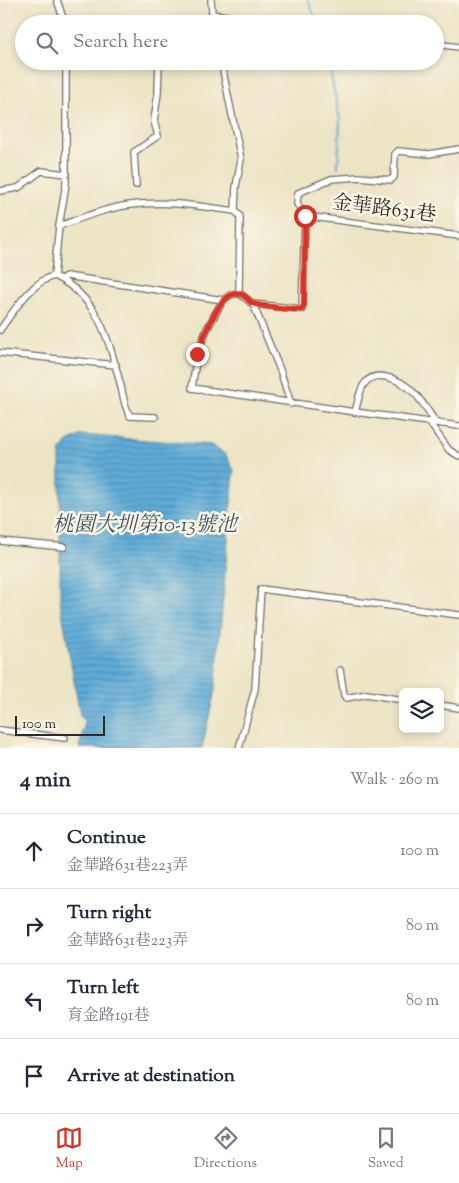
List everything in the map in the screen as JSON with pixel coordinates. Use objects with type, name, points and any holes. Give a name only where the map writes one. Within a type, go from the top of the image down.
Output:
[{"type":"street","points":[[57,0],[62,15]]},
{"type":"street","points":[[211,0],[212,14],[219,15]]},
{"type":"street","points":[[444,45],[459,47]]},
{"type":"street","points":[[54,276],[67,174],[66,70]]},
{"type":"street","points":[[136,185],[134,152],[158,136],[154,121],[159,70]]},
{"type":"street","points":[[223,70],[241,159],[236,186],[235,210],[240,216],[239,294]]},
{"type":"street","points":[[459,149],[429,154],[398,151],[395,154],[394,178],[391,180],[331,179],[298,193],[297,204],[305,216],[304,305],[302,309],[253,304],[239,294],[232,294],[223,300],[207,329],[197,354],[192,388],[291,404],[459,426]]},
{"type":"street","points":[[0,190],[18,188],[41,171],[67,174]]},
{"type":"street","points":[[59,226],[107,210],[130,205],[182,203],[235,210]]},
{"type":"street","name":"金華路631巷","points":[[305,216],[459,236]]},
{"type":"street","points":[[0,330],[21,300],[46,278],[54,276],[84,296],[94,310],[104,329],[116,365],[124,406],[130,416],[155,417]]},
{"type":"street","points":[[61,280],[66,276],[223,300]]},
{"type":"street","points":[[253,304],[280,370],[291,404]]},
{"type":"street","points":[[0,353],[116,365]]},
{"type":"street","points":[[355,412],[364,384],[378,375],[393,378],[409,387],[436,423]]},
{"type":"street","points":[[429,422],[449,450],[459,456]]},
{"type":"street","points":[[0,541],[64,547]]},
{"type":"street","points":[[239,748],[255,689],[261,589],[459,615]]},
{"type":"street","points":[[340,670],[346,698],[367,694],[399,699]]},
{"type":"street","points":[[444,706],[459,708]]},
{"type":"street","points":[[0,730],[65,738]]},
{"type":"water","name":"桃園大圳第10-13號池","points":[[81,435],[211,445],[226,455],[234,471],[215,690],[202,748],[79,748],[85,722],[80,715],[60,600],[60,452],[68,442]]},
{"type":"waterway","points":[[308,0],[314,15]]},
{"type":"waterway","points":[[330,70],[340,120],[338,167]]},
{"type":"route","points":[[197,354],[207,329],[223,300],[232,294],[239,294],[249,299],[253,304],[302,309],[304,305],[305,216]]}]
